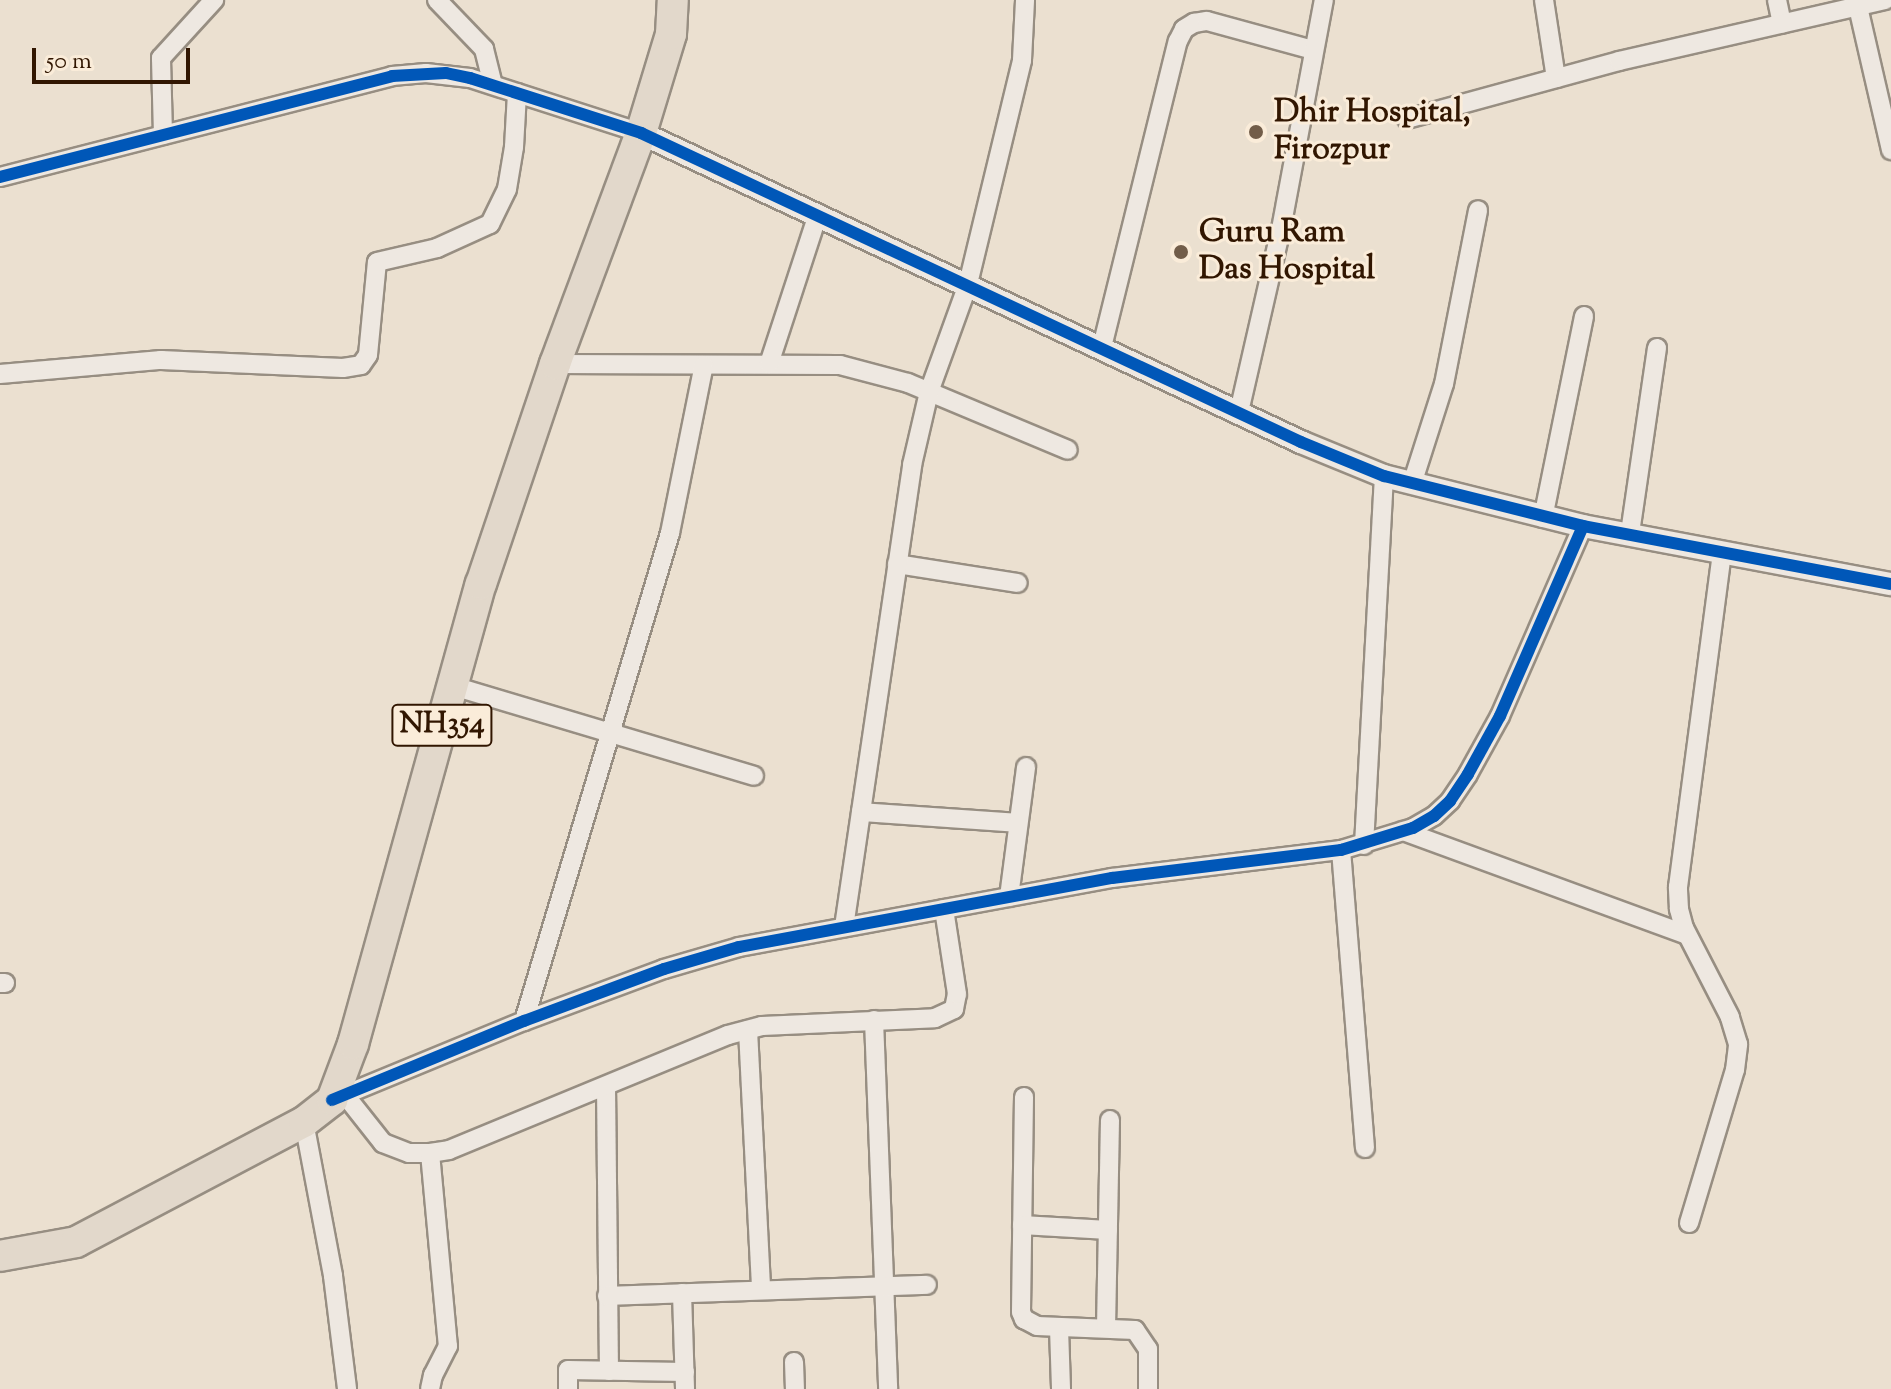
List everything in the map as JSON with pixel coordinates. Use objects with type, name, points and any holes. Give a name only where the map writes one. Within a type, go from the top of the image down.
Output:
[{"type":"highway","name":"NH354","points":[[338,1098],[481,584],[555,364],[641,133],[671,34],[673,0]]},
{"type":"highway","points":[[0,1256],[76,1242],[304,1122],[338,1098]]},
{"type":"street","points":[[163,135],[161,58],[214,0]]},
{"type":"street","points":[[437,0],[484,49],[493,85]]},
{"type":"street","points":[[844,927],[897,564],[929,392],[968,284],[1022,60],[1025,0]]},
{"type":"street","points":[[1239,412],[1281,229],[1324,0]]},
{"type":"street","points":[[1544,0],[1556,78]]},
{"type":"street","points":[[1777,0],[1782,23]]},
{"type":"street","points":[[1407,119],[1556,78],[1885,0]]},
{"type":"street","points":[[1858,7],[1891,150]]},
{"type":"street","points":[[1102,347],[1178,41],[1184,29],[1207,21],[1313,50]]},
{"type":"street","points":[[0,177],[392,76],[446,73],[641,133],[1301,442],[1384,476],[1543,518],[1891,584]]},
{"type":"street","points":[[0,374],[161,360],[343,368],[361,365],[368,355],[377,262],[437,248],[490,224],[507,189],[514,147],[517,93]]},
{"type":"street","points":[[1412,484],[1449,362],[1478,210]]},
{"type":"street","points":[[769,364],[818,214]]},
{"type":"street","points":[[1543,518],[1584,316]]},
{"type":"street","points":[[1630,533],[1657,348]]},
{"type":"street","points":[[555,364],[840,365],[929,392],[1068,450]]},
{"type":"street","points":[[524,1021],[676,510],[704,365]]},
{"type":"street","points":[[1364,845],[1384,476]]},
{"type":"street","points":[[944,909],[957,994],[954,1009],[935,1018],[783,1023],[748,1030],[449,1150],[430,1153],[409,1153],[383,1143],[338,1098],[524,1021],[705,956],[844,927],[1112,878],[1341,850],[1403,831],[1434,816],[1450,801],[1468,774],[1500,716],[1583,526]]},
{"type":"street","points":[[1689,1223],[1735,1070],[1738,1044],[1722,999],[1687,935],[1679,909],[1678,887],[1722,551]]},
{"type":"street","points":[[897,564],[1018,583]]},
{"type":"street","points":[[453,686],[754,776]]},
{"type":"street","points":[[1009,897],[1026,767]]},
{"type":"street","points":[[861,812],[1018,823]]},
{"type":"street","points":[[1403,831],[1687,935]]},
{"type":"street","points":[[1341,850],[1365,1148]]},
{"type":"street","points":[[874,1020],[888,1389]]},
{"type":"street","points":[[748,1030],[761,1290]]},
{"type":"street","points":[[606,1086],[609,1371]]},
{"type":"street","points":[[1024,1097],[1021,1312],[1030,1323],[1059,1328],[1128,1327],[1143,1337],[1148,1349],[1148,1389]]},
{"type":"street","points":[[1106,1328],[1110,1120]]},
{"type":"street","points":[[304,1122],[333,1276],[347,1389]]},
{"type":"street","points":[[430,1153],[448,1346],[433,1375],[430,1389]]},
{"type":"street","points":[[1022,1225],[1108,1230]]},
{"type":"street","points":[[607,1296],[927,1285]]},
{"type":"street","points":[[568,1389],[568,1370],[609,1371],[685,1381],[682,1293]]},
{"type":"street","points":[[1059,1328],[1061,1389]]},
{"type":"street","points":[[794,1362],[795,1389]]},
{"type":"cycle path","points":[[0,177],[392,76],[446,73],[470,78],[641,133],[1301,442],[1384,476],[1583,526],[1891,584]]},
{"type":"cycle path","points":[[332,1100],[524,1021],[664,969],[739,947],[1112,878],[1341,850],[1413,828],[1434,816],[1450,801],[1468,774],[1500,716],[1583,526]]},
{"type":"place","name":"Dhir Hospital, Firozpur","points":[[1256,132]]},
{"type":"place","name":"Guru Ram Das Hospital","points":[[1181,252]]}]
